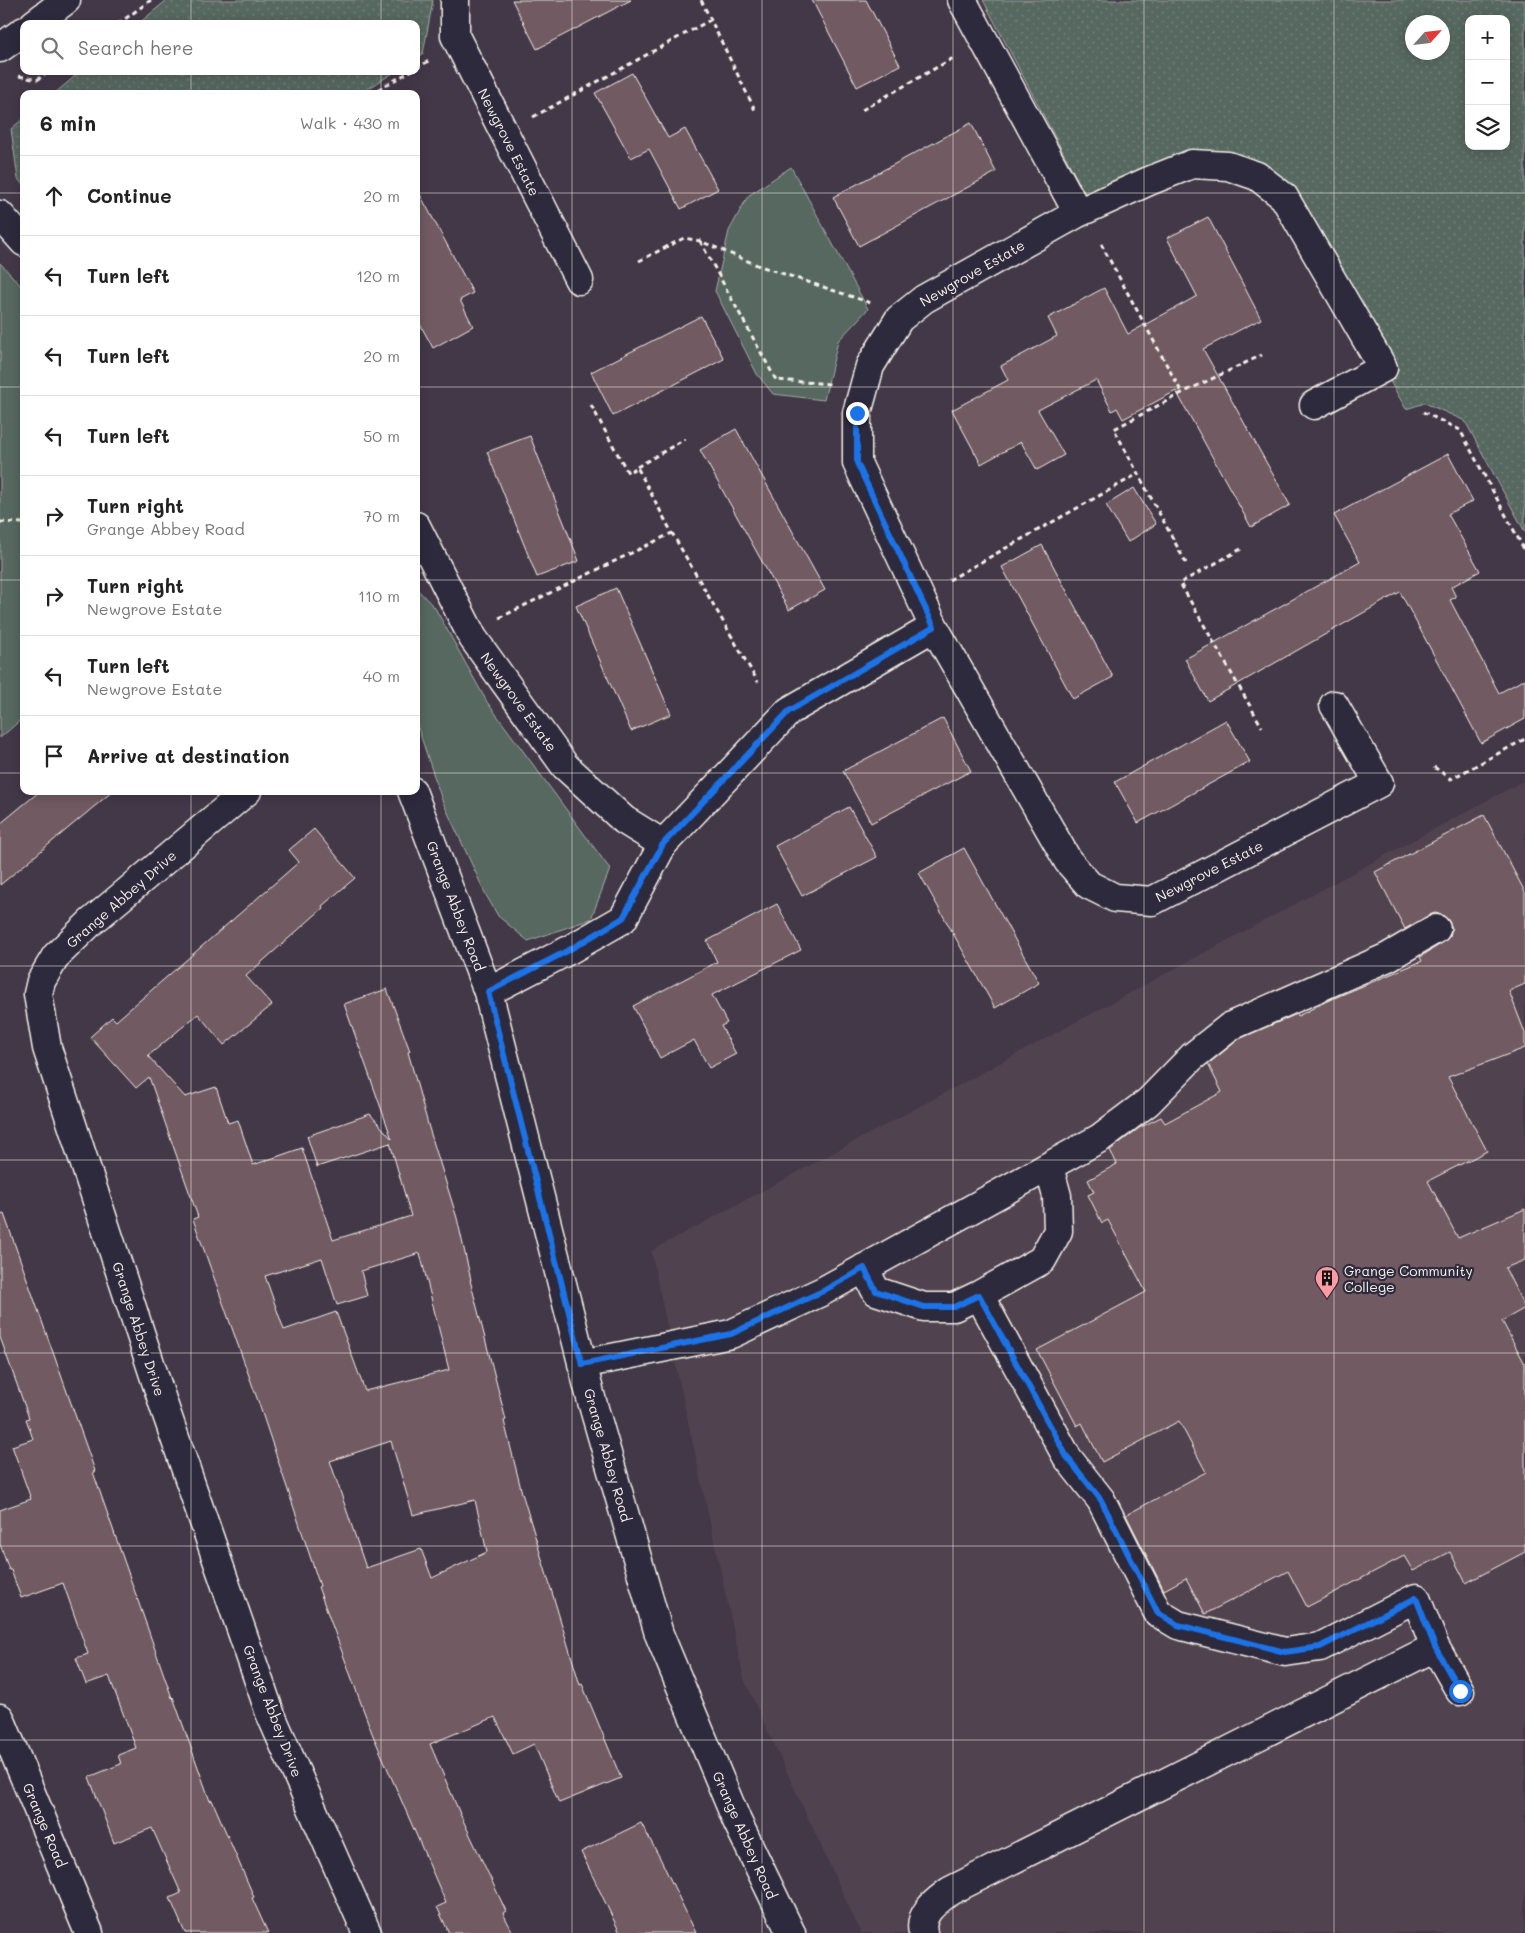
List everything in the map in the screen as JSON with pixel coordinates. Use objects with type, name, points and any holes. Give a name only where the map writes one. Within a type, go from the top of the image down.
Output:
[{"type":"street","points":[[39,20],[66,0]]},
{"type":"street","name":"Newgrove Estate","points":[[454,0],[455,36],[579,280]]},
{"type":"street","points":[[962,0],[1078,213]]},
{"type":"street","points":[[0,48],[20,34]]},
{"type":"street","name":"Newgrove Estate","points":[[1314,405],[1383,368],[1284,197],[1257,176],[1228,166],[1192,164],[1078,213],[924,299],[899,319],[870,366],[857,413],[857,463],[934,627],[1068,861],[1089,885],[1115,898],[1152,901],[1379,783],[1334,705]]},
{"type":"street","points":[[0,215],[20,238]]},
{"type":"street","name":"Newgrove Estate","points":[[420,534],[473,638],[565,766],[624,820],[663,844]]},
{"type":"street","points":[[488,992],[569,950],[623,918],[663,844],[789,711],[934,627]]},
{"type":"street","name":"Grange Abbey Drive","points":[[242,795],[90,923],[56,956],[41,981],[38,994],[50,1057],[166,1412],[270,1713],[367,1933]]},
{"type":"street","name":"Grange Abbey Road","points":[[414,795],[488,992],[582,1364],[659,1634],[737,1821],[791,1933]]},
{"type":"street","points":[[582,1364],[731,1334],[823,1291],[1100,1138],[1148,1102],[1192,1056],[1231,1026],[1388,957],[1436,929]]},
{"type":"street","points":[[864,1268],[876,1291],[924,1307],[954,1307],[979,1295],[1042,1260],[1058,1231],[1057,1196],[1048,1167]]},
{"type":"street","points":[[979,1295],[1067,1457],[1101,1500],[1158,1613],[1178,1625],[1285,1652],[1320,1647],[1416,1598],[1435,1647],[1460,1691]]},
{"type":"street","points":[[923,1933],[922,1929],[928,1909],[950,1891],[1435,1647]]},
{"type":"street","name":"Grange Road","points":[[0,1718],[89,1933]]},
{"type":"path","points":[[124,20],[151,0]]},
{"type":"path","points":[[708,0],[702,1],[755,110]]},
{"type":"path","points":[[533,117],[712,19]]},
{"type":"path","points":[[862,110],[956,57]]},
{"type":"path","points":[[420,66],[429,62]]},
{"type":"path","points":[[37,80],[44,75]]},
{"type":"path","points":[[377,90],[404,75]]},
{"type":"path","points":[[639,261],[684,238],[700,241],[757,265],[878,306]]},
{"type":"path","points":[[700,241],[776,380],[834,384]]},
{"type":"path","points":[[1101,244],[1182,393]]},
{"type":"path","points":[[1186,563],[1114,429],[1182,393],[1262,355]]},
{"type":"path","points":[[591,406],[628,473],[685,439]]},
{"type":"path","points":[[1423,412],[1460,430],[1525,551]]},
{"type":"path","points":[[637,467],[672,533],[758,682]]},
{"type":"path","points":[[920,596],[1138,474]]},
{"type":"path","points":[[0,522],[20,523]]},
{"type":"path","points":[[498,618],[672,533]]},
{"type":"path","points":[[1241,549],[1180,584],[1262,727]]},
{"type":"path","points":[[1434,767],[1451,779],[1525,739]]},
{"type":"shaded area","name":"Grange Community College","points":[[1525,780],[1525,1933],[861,1933],[744,1679],[651,1251]]},
{"type":"green space","points":[[167,0],[433,0],[423,54],[420,56],[420,20],[143,20]]},
{"type":"green space","points":[[983,0],[1525,0],[1525,532],[1465,421],[1425,403],[1406,409],[1291,209],[1185,155],[1085,194]]},
{"type":"green space","points":[[76,75],[390,75],[366,90],[59,90]]},
{"type":"green space","points":[[20,121],[20,181],[18,179],[11,129]]},
{"type":"green space","points":[[791,167],[868,309],[838,341],[824,400],[773,394],[757,374],[715,291],[729,231],[748,196]]},
{"type":"green space","points":[[0,263],[20,285],[20,720],[0,738]]},
{"type":"green space","points":[[420,592],[435,608],[487,702],[610,869],[591,919],[528,941],[498,916],[486,895],[442,800],[420,734]]},
{"type":"building","points":[[512,0],[631,0],[537,49]]},
{"type":"building","points":[[812,0],[866,0],[900,65],[857,87]]},
{"type":"building","points":[[632,73],[668,138],[685,129],[718,189],[681,209],[649,149],[631,158],[595,93]]},
{"type":"building","points":[[971,123],[996,172],[859,246],[833,197]]},
{"type":"building","points":[[420,194],[473,293],[460,300],[473,326],[433,348],[420,324]]},
{"type":"building","points":[[1208,217],[1261,319],[1203,349],[1290,505],[1251,527],[1176,391],[1123,419],[1117,408],[1112,411],[1096,380],[1038,410],[1064,455],[1037,470],[1021,442],[981,464],[952,410],[1008,380],[1001,366],[1057,336],[1048,318],[1104,288],[1128,334],[1197,296],[1167,238]]},
{"type":"building","points":[[701,316],[724,359],[613,416],[591,372]]},
{"type":"building","points":[[736,429],[825,590],[789,610],[700,450]]},
{"type":"building","points":[[530,436],[579,561],[537,577],[487,452]]},
{"type":"building","points":[[1448,454],[1473,501],[1448,514],[1480,571],[1451,587],[1456,597],[1450,600],[1499,693],[1525,679],[1525,719],[1481,743],[1400,592],[1208,701],[1185,659],[1360,562],[1334,515]]},
{"type":"building","points":[[1134,488],[1156,524],[1128,542],[1106,505]]},
{"type":"building","points":[[1042,545],[1113,677],[1073,699],[1002,567]]},
{"type":"building","points":[[616,588],[671,714],[631,731],[576,606]]},
{"type":"building","points":[[943,718],[971,771],[871,823],[843,771]]},
{"type":"building","points":[[1226,720],[1250,762],[1138,823],[1115,782]]},
{"type":"building","points":[[35,795],[108,795],[0,885],[0,824]]},
{"type":"building","points":[[849,807],[877,857],[802,896],[775,846]]},
{"type":"building","name":"Grange Community College","points":[[1484,815],[1525,892],[1525,984],[1509,991],[1525,1033],[1525,1048],[1448,1077],[1487,1151],[1428,1181],[1458,1238],[1525,1209],[1525,1260],[1505,1268],[1525,1308],[1502,1321],[1525,1364],[1525,1552],[1466,1583],[1450,1552],[1413,1571],[1404,1556],[1307,1607],[1288,1571],[1205,1614],[1186,1578],[1164,1590],[1126,1515],[1206,1472],[1179,1421],[1102,1462],[1082,1423],[1077,1426],[1037,1350],[1146,1292],[1108,1220],[1102,1223],[1088,1195],[1094,1192],[1088,1180],[1117,1164],[1110,1150],[1139,1128],[1161,1117],[1165,1123],[1222,1092],[1208,1064],[1239,1039],[1297,1014],[1298,1016],[1327,1001],[1422,961],[1420,957],[1444,942],[1450,936],[1452,928],[1449,921],[1443,915],[1435,913],[1429,915],[1405,929],[1375,872]]},
{"type":"building","points":[[314,829],[355,878],[246,976],[272,1005],[224,1045],[198,1014],[148,1056],[185,1097],[216,1087],[228,1123],[238,1120],[253,1165],[302,1148],[333,1240],[411,1216],[390,1143],[317,1167],[307,1136],[370,1114],[392,1139],[344,1004],[387,989],[410,1051],[408,1052],[429,1128],[457,1218],[470,1280],[506,1420],[504,1421],[522,1493],[580,1685],[582,1684],[621,1778],[559,1803],[534,1744],[513,1754],[495,1717],[430,1744],[461,1816],[506,1911],[503,1913],[513,1933],[449,1933],[437,1907],[446,1903],[372,1733],[318,1587],[320,1586],[258,1401],[193,1219],[198,1217],[149,1077],[136,1088],[90,1037],[112,1017],[116,1021],[299,862],[289,850]],"holes":[[[420,1253],[449,1370],[365,1391],[336,1312],[284,1330],[265,1276],[322,1258],[337,1305],[367,1296],[361,1271]],[[391,1441],[413,1515],[475,1500],[487,1552],[432,1578],[421,1549],[366,1568],[330,1461]]]},
{"type":"building","points":[[964,848],[1039,983],[995,1008],[919,873]]},
{"type":"building","points":[[777,904],[801,950],[712,995],[727,1023],[721,1026],[736,1054],[709,1068],[694,1040],[660,1058],[633,1006],[717,962],[707,941]]},
{"type":"building","points":[[4,1214],[95,1471],[93,1472],[172,1698],[210,1801],[212,1800],[268,1933],[185,1933],[170,1898],[181,1893],[152,1828],[114,1843],[89,1777],[121,1764],[118,1755],[136,1748],[109,1676],[86,1684],[76,1658],[88,1654],[63,1583],[21,1598],[11,1570],[9,1570],[0,1544],[0,1510],[31,1499],[12,1446],[33,1439],[26,1419],[29,1418],[0,1337],[0,1215]]},
{"type":"building","points":[[641,1823],[696,1933],[620,1933],[581,1852]]},
{"type":"place","name":"Grange Community College","points":[[1327,1299]]},
{"type":"route","points":[[857,413],[857,463],[934,627],[789,711],[663,844],[623,918],[569,950],[488,992],[582,1364],[731,1334],[823,1291],[864,1268],[876,1291],[924,1307],[954,1307],[979,1295],[1067,1457],[1101,1500],[1158,1613],[1178,1625],[1285,1652],[1320,1647],[1416,1598],[1435,1647],[1460,1691]]}]
